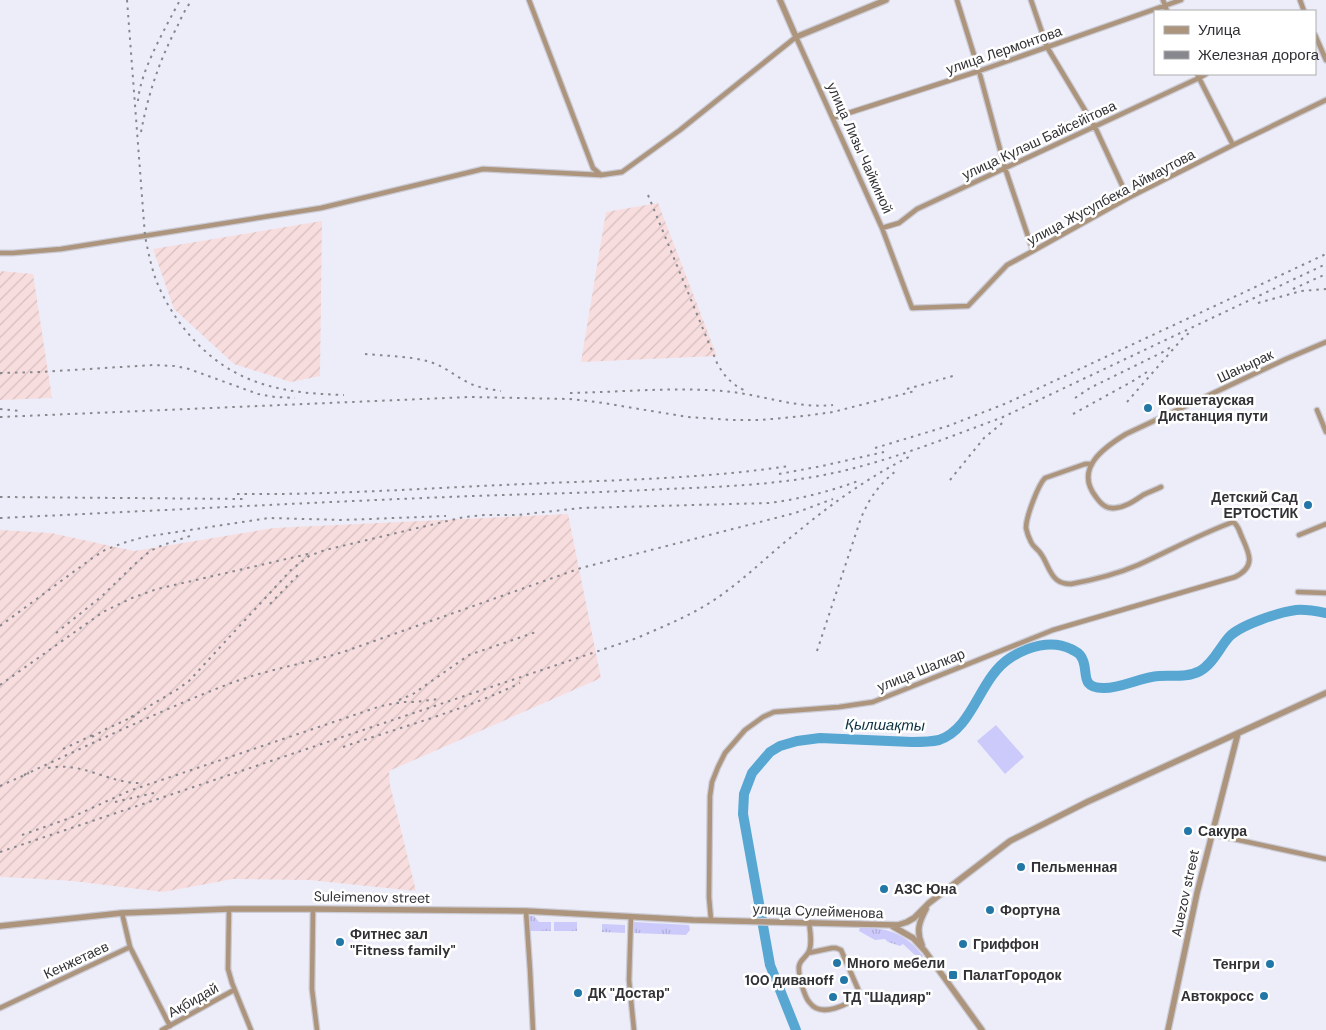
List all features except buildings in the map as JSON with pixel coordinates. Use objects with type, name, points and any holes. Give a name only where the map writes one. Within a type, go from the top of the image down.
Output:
[{"type":"street","points":[[529,0],[593,168],[601,175]]},
{"type":"street","name":"улица Лизы Чайкиной","points":[[780,0],[882,228],[912,308]]},
{"type":"street","points":[[0,253],[13,254],[61,249],[321,208],[483,169],[601,175],[622,172],[680,130],[796,37],[886,0]]},
{"type":"street","points":[[957,0],[979,71],[1005,168],[1033,251]]},
{"type":"street","points":[[1031,0],[1046,47],[1095,127],[1128,198]]},
{"type":"street","points":[[1163,0],[1167,10]]},
{"type":"street","name":"улица Лермонтова","points":[[833,118],[979,71],[1181,0]]},
{"type":"street","points":[[1316,37],[1326,60]]},
{"type":"street","points":[[1198,76],[1233,145]]},
{"type":"street","name":"улица Күләш Байсейітова","points":[[882,228],[900,223],[917,209],[1095,127],[1198,76]]},
{"type":"street","name":"улица Жусупбека Аймаутова","points":[[912,308],[968,306],[1007,265],[1128,198],[1326,100]]},
{"type":"street","name":"Шанырак","points":[[1092,464],[1102,452],[1126,434],[1326,342]]},
{"type":"street","points":[[1317,410],[1326,432]]},
{"type":"street","name":"улица Шалкар","points":[[711,920],[710,796],[712,782],[725,753],[754,723],[774,712],[839,707],[873,702],[1053,630],[1235,577],[1245,570],[1249,564],[1250,554],[1237,525],[1233,522],[1136,566],[1116,573],[1071,584],[1060,582],[1054,577],[1040,552],[1032,545],[1026,528],[1028,519],[1037,490],[1042,481],[1048,476],[1084,464],[1092,464]]},
{"type":"street","points":[[1092,464],[1088,474],[1089,484],[1099,502],[1107,507],[1116,508],[1127,505],[1161,487]]},
{"type":"street","points":[[1300,535],[1326,524]]},
{"type":"street","points":[[1298,592],[1326,593]]},
{"type":"street","points":[[892,926],[914,918],[929,903],[1010,841],[1087,802],[1326,693]]},
{"type":"street","name":"Auezov street","points":[[1168,1030],[1197,893],[1238,734]]},
{"type":"street","points":[[1212,834],[1326,860]]},
{"type":"street","points":[[925,951],[919,937],[918,928],[929,903]]},
{"type":"street","points":[[228,909],[228,969],[234,990],[251,1030]]},
{"type":"street","name":"Suleimenov street","points":[[0,926],[122,913],[228,909],[526,911],[744,921]]},
{"type":"street","points":[[313,909],[312,989],[317,1030]]},
{"type":"street","points":[[526,911],[532,1030]]},
{"type":"street","name":"Кенжетаев","points":[[0,1008],[130,947],[122,913]]},
{"type":"street","points":[[631,917],[629,980],[634,1030]]},
{"type":"street","name":"улица Сулейменова","points":[[744,921],[892,926]]},
{"type":"street","points":[[808,953],[832,948],[841,950],[859,995],[850,1001],[825,1010],[813,1007],[809,1003],[800,982],[799,974],[801,961],[808,953],[811,940],[809,922]]},
{"type":"street","points":[[892,926],[913,938],[925,951],[982,1030]]},
{"type":"street","points":[[130,947],[170,1026]]},
{"type":"street","name":"Ақбидай","points":[[162,1030],[234,990]]},
{"type":"shaded area","points":[[658,203],[717,356],[581,362],[606,212]]},
{"type":"shaded area","points":[[322,221],[320,376],[291,382],[234,364],[174,309],[153,249]]},
{"type":"shaded area","points":[[0,271],[33,274],[52,398],[0,400]]},
{"type":"shaded area","points":[[568,514],[601,678],[389,771],[390,785],[416,891],[309,880],[233,879],[163,892],[73,881],[0,877],[0,530],[51,533],[134,551],[274,528]]},
{"type":"green space","points":[[996,725],[1024,757],[1005,774],[977,741]]},
{"type":"green space","points":[[529,916],[534,916],[539,922],[551,922],[551,931],[529,931]]},
{"type":"green space","points":[[554,922],[577,922],[577,931],[554,931]]},
{"type":"green space","points":[[633,922],[689,925],[690,930],[686,935],[633,933]]},
{"type":"green space","points":[[602,924],[625,925],[625,933],[602,932]]},
{"type":"green space","points":[[860,927],[895,933],[910,942],[923,956],[918,958],[903,944],[900,946],[885,939],[875,940],[859,931]]},
{"type":"waterway","name":"Қылшақты","points":[[796,1030],[770,965],[743,814],[744,794],[752,773],[770,752],[780,746],[797,741],[820,738],[912,742],[939,740],[951,734],[961,725],[999,667],[1010,658],[1031,648],[1055,645],[1077,652],[1083,660],[1087,681],[1090,685],[1109,688],[1145,678],[1185,675],[1200,671],[1209,664],[1234,632],[1271,616],[1300,610],[1326,613]]},
{"type":"railway","points":[[127,0],[145,236],[154,275],[163,296],[172,312],[194,341],[222,365],[238,374],[265,385],[287,390],[344,395]]},
{"type":"railway","points":[[138,101],[143,76],[148,63],[180,0]]},
{"type":"railway","points":[[141,132],[147,105],[160,65],[192,0]]},
{"type":"railway","points":[[648,195],[717,363],[729,380],[746,391]]},
{"type":"railway","points":[[875,448],[948,426],[1007,403],[1326,254]]},
{"type":"railway","points":[[0,518],[392,499],[612,492],[765,483],[824,475],[892,457],[1003,417],[1326,264]]},
{"type":"railway","points":[[1293,289],[1326,274]]},
{"type":"railway","points":[[1258,303],[1301,291],[1326,289]]},
{"type":"railway","points":[[1127,402],[1190,332]]},
{"type":"railway","points":[[1075,398],[1090,388],[1172,346]]},
{"type":"railway","points":[[365,354],[423,360],[440,366],[471,384],[501,391]]},
{"type":"railway","points":[[0,373],[153,365],[175,366],[189,369],[258,394],[295,398]]},
{"type":"railway","points":[[1073,414],[1150,370]]},
{"type":"railway","points":[[907,389],[953,376]]},
{"type":"railway","points":[[570,393],[704,390],[737,393],[805,405],[833,405]]},
{"type":"railway","points":[[0,417],[469,397],[570,399],[688,417],[761,420],[833,412],[915,391]]},
{"type":"railway","points":[[0,409],[20,411]]},
{"type":"railway","points":[[950,480],[984,438],[1006,420]]},
{"type":"railway","points":[[779,474],[884,452]]},
{"type":"railway","points":[[0,852],[637,638],[661,628],[717,598],[837,501],[881,472],[911,456]]},
{"type":"railway","points":[[237,494],[345,492],[657,478],[723,474],[789,466]]},
{"type":"railway","points":[[817,651],[861,518],[876,491],[898,469]]},
{"type":"railway","points":[[131,717],[189,681],[291,570],[309,556],[325,550],[464,517],[517,515],[581,508],[769,503],[816,494],[861,480]]},
{"type":"railway","points":[[0,497],[245,499]]},
{"type":"railway","points":[[24,775],[149,717],[240,680],[343,652],[581,568],[795,513],[833,499]]},
{"type":"railway","points":[[0,626],[105,550],[144,537],[269,518],[343,520],[446,516]]},
{"type":"railway","points":[[56,633],[101,597],[150,551],[190,536]]},
{"type":"railway","points":[[0,685],[103,612],[132,598],[157,589],[308,554]]},
{"type":"railway","points":[[270,604],[298,575]]},
{"type":"railway","points":[[399,700],[413,694],[469,655],[536,632]]},
{"type":"railway","points":[[343,747],[455,710],[520,683]]},
{"type":"railway","points":[[22,835],[70,818],[129,791],[381,706],[439,699]]},
{"type":"railway","points":[[92,737],[137,715]]},
{"type":"railway","points":[[63,749],[97,733]]},
{"type":"railway","points":[[48,768],[72,767],[116,780],[140,783]]},
{"type":"railway","points":[[0,786],[29,773]]},
{"type":"railway","points":[[115,802],[158,792]]},
{"type":"place","name":"Кокшетауская Дистанция пути","points":[[1148,408]]},
{"type":"place","name":"Детский Сад ЕРТОСТИК","points":[[1308,505]]},
{"type":"place","name":"Сакура","points":[[1188,831]]},
{"type":"place","name":"Пельменная","points":[[1021,867]]},
{"type":"place","name":"АЗС Юна","points":[[884,889]]},
{"type":"place","name":"Фортуна","points":[[990,910]]},
{"type":"place","name":"Фитнес зал \"Fitness family\"","points":[[340,942]]},
{"type":"place","name":"Гриффон","points":[[963,944]]},
{"type":"place","name":"Много мебели","points":[[837,963]]},
{"type":"place","name":"Тенгри","points":[[1270,964]]},
{"type":"place","name":"ПалатГородок","points":[[953,975]]},
{"type":"place","name":"100 диваноff","points":[[844,980]]},
{"type":"place","name":"ДК \"Достар\"","points":[[578,993]]},
{"type":"place","name":"Автокросс","points":[[1264,996]]},
{"type":"place","name":"ТД \"Шадияр\"","points":[[833,997]]}]
